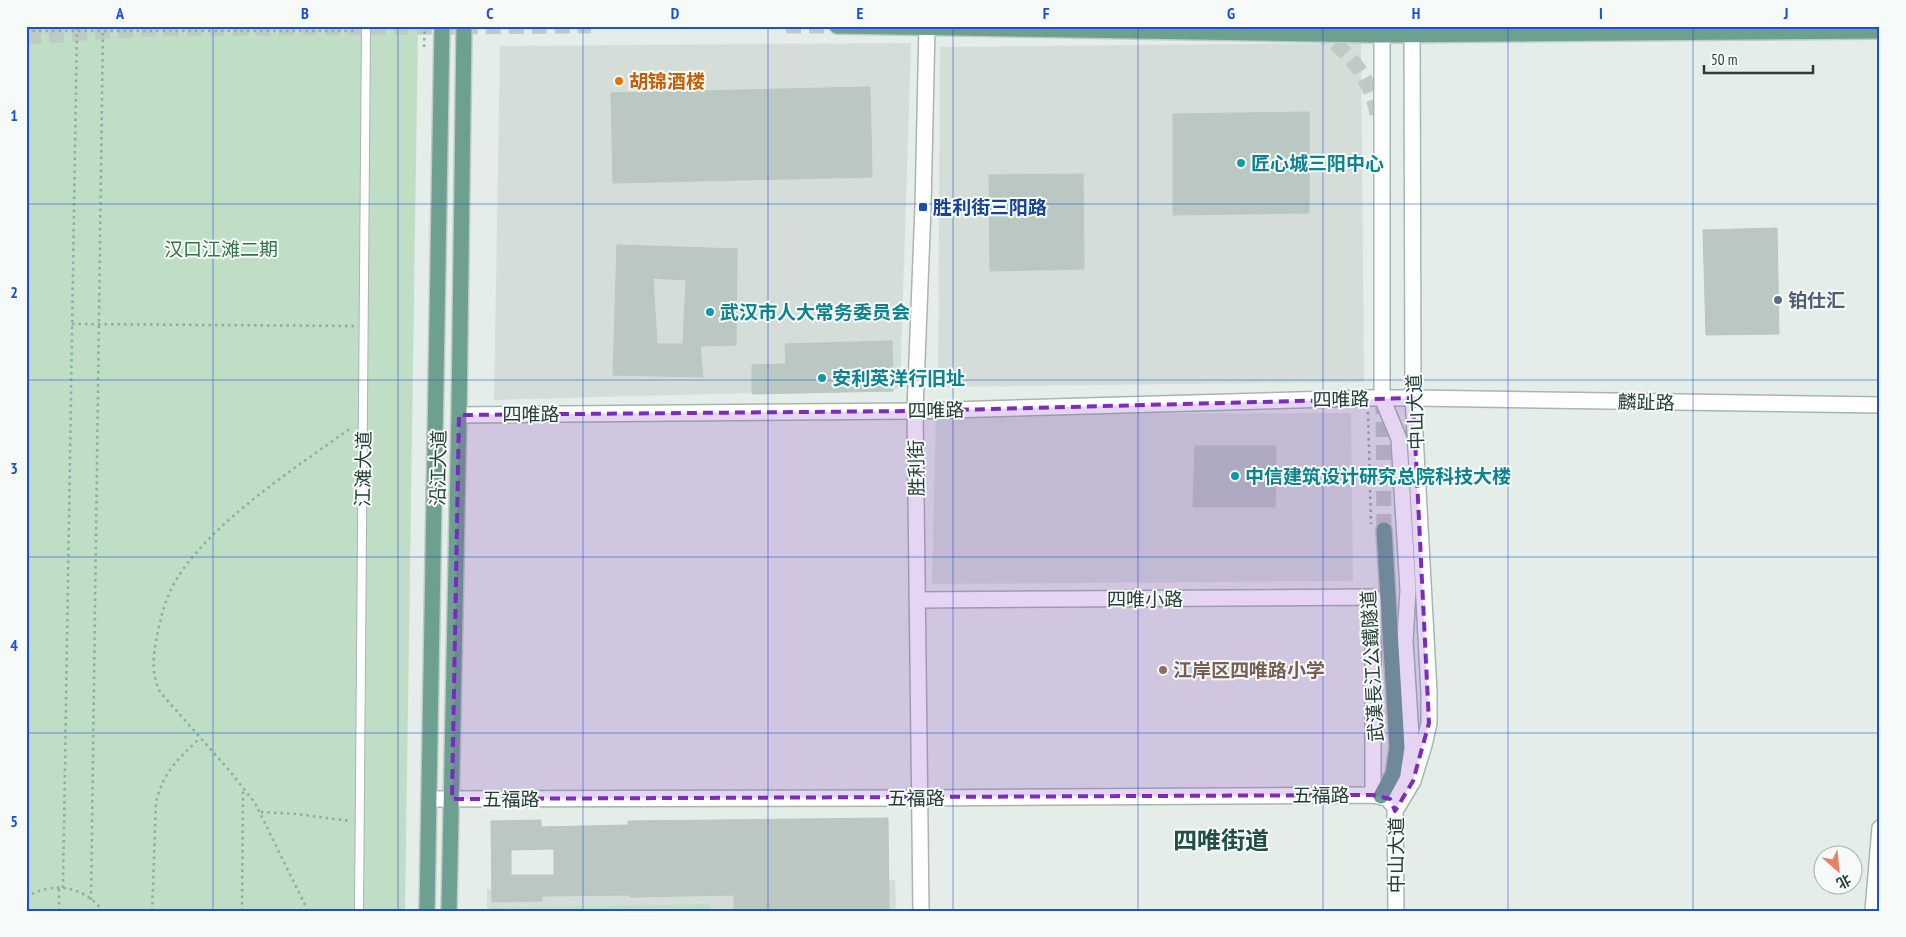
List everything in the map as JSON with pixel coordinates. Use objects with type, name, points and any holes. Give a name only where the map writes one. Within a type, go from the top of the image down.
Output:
[{"type":"main road","name":"沿江大道","points":[[427,911],[442,26]]},
{"type":"main road","name":"沿江大道","points":[[449,911],[459,415],[464,26]]},
{"type":"main road","points":[[838,26],[1412,31],[1880,31]]},
{"type":"main road","name":"武漢長江公鐵隧道","points":[[1378,529],[1397,747],[1394,774],[1385,800]]},
{"type":"street","name":"胜利街","points":[[921,911],[915,411],[923,207],[927,27]]},
{"type":"street","name":"中山大道","points":[[1382,30],[1375,398],[1399,439],[1408,590],[1405,641],[1411,735],[1408,764],[1403,777],[1385,800]]},
{"type":"street","name":"中山大道","points":[[1385,800],[1413,781],[1429,723],[1429,692],[1413,398],[1412,31]]},
{"type":"street","name":"四唯路","points":[[459,415],[915,411],[1413,398]]},
{"type":"street","name":"麟趾路","points":[[1413,398],[1880,405]]},
{"type":"street","name":"中山大道","points":[[1373,597],[1385,800],[1396,911]]},
{"type":"street","name":"四唯小路","points":[[917,600],[1373,597]]},
{"type":"street","name":"五福路","points":[[429,799],[920,798],[1385,800]]},
{"type":"street","points":[[1873,911],[1880,828]]},
{"type":"lane","name":"江滩大道","points":[[359,911],[366,29]]},
{"type":"path","points":[[63,888],[77,26]]},
{"type":"path","points":[[91,900],[103,26]]},
{"type":"path","points":[[424,47],[425,26]]},
{"type":"path","points":[[26,31],[366,29]]},
{"type":"path","points":[[72,324],[363,327]]},
{"type":"path","points":[[1375,398],[1378,529]]},
{"type":"path","points":[[308,911],[260,812],[243,787],[165,699],[155,678],[153,666],[160,618],[171,588],[189,561],[232,518],[294,469],[363,419]]},
{"type":"path","points":[[152,911],[156,803],[159,789],[163,778],[200,738]]},
{"type":"path","points":[[242,911],[243,787]]},
{"type":"path","points":[[260,812],[296,814],[359,823]]},
{"type":"path","points":[[59,888],[59,911]]},
{"type":"path","points":[[26,897],[44,889],[63,888],[76,890],[103,911]]},
{"type":"highlighted area","points":[[1413,398],[1429,723],[1413,781],[1395,811],[1390,799],[1373,795],[452,799],[459,415],[915,411]]},
{"type":"shaded area","points":[[911,43],[900,389],[494,400],[500,46]]},
{"type":"shaded area","points":[[1361,43],[1364,382],[938,387],[940,47]]},
{"type":"shaded area","points":[[1351,413],[1353,581],[932,584],[936,414]]},
{"type":"shaded area","points":[[895,880],[896,911],[487,911],[487,889]]},
{"type":"green space","name":"汉口江滩二期","points":[[26,26],[418,26],[405,911],[26,911]]},
{"type":"green space","points":[[711,904],[711,911],[490,911],[490,908]]},
{"type":"building","points":[[870,87],[872,177],[613,183],[611,93]]},
{"type":"building","name":"匠心城三阳中心","points":[[1309,112],[1309,213],[1173,215],[1173,114]]},
{"type":"building","points":[[1083,174],[1084,269],[990,271],[989,175]]},
{"type":"building","points":[[1777,228],[1779,334],[1706,335],[1703,230]]},
{"type":"building","name":"武汉市人大常务委员会","points":[[617,245],[737,249],[736,345],[700,346],[703,377],[613,375]],"holes":[[[653,278],[686,280],[683,344],[657,344]]]},
{"type":"building","name":"安利英洋行旧址","points":[[892,341],[893,391],[752,394],[752,365],[786,364],[785,344]]},
{"type":"building","name":"中信建筑设计研究总院科技大楼","points":[[1195,446],[1276,446],[1275,507],[1193,507]]},
{"type":"building","points":[[888,818],[889,911],[734,911],[734,895],[542,896],[542,901],[492,902],[491,821],[541,820],[541,827],[628,825],[628,821]],"holes":[[[554,849],[554,875],[511,875],[511,850]]]},
{"type":"tunnel","points":[[26,37],[144,29],[591,26]]},
{"type":"tunnel","points":[[786,26],[850,26]]},
{"type":"tunnel","points":[[1315,32],[1339,47],[1358,68],[1366,81],[1376,107],[1378,121]]},
{"type":"tunnel","points":[[1383,399],[1384,530]]},
{"type":"place","name":"胡锦酒楼","points":[[619,81]]},
{"type":"place","name":"匠心城三阳中心","points":[[1241,163]]},
{"type":"place","name":"胜利街三阳路","points":[[923,207]]},
{"type":"place","name":"铂仕汇","points":[[1778,300]]},
{"type":"place","name":"武汉市人大常务委员会","points":[[710,312]]},
{"type":"place","name":"安利英洋行旧址","points":[[822,378]]},
{"type":"place","name":"中信建筑设计研究总院科技大楼","points":[[1235,476]]},
{"type":"place","name":"江岸区四唯路小学","points":[[1163,670]]},
{"type":"district","name":"四唯街道","points":[[1221,841]]}]
